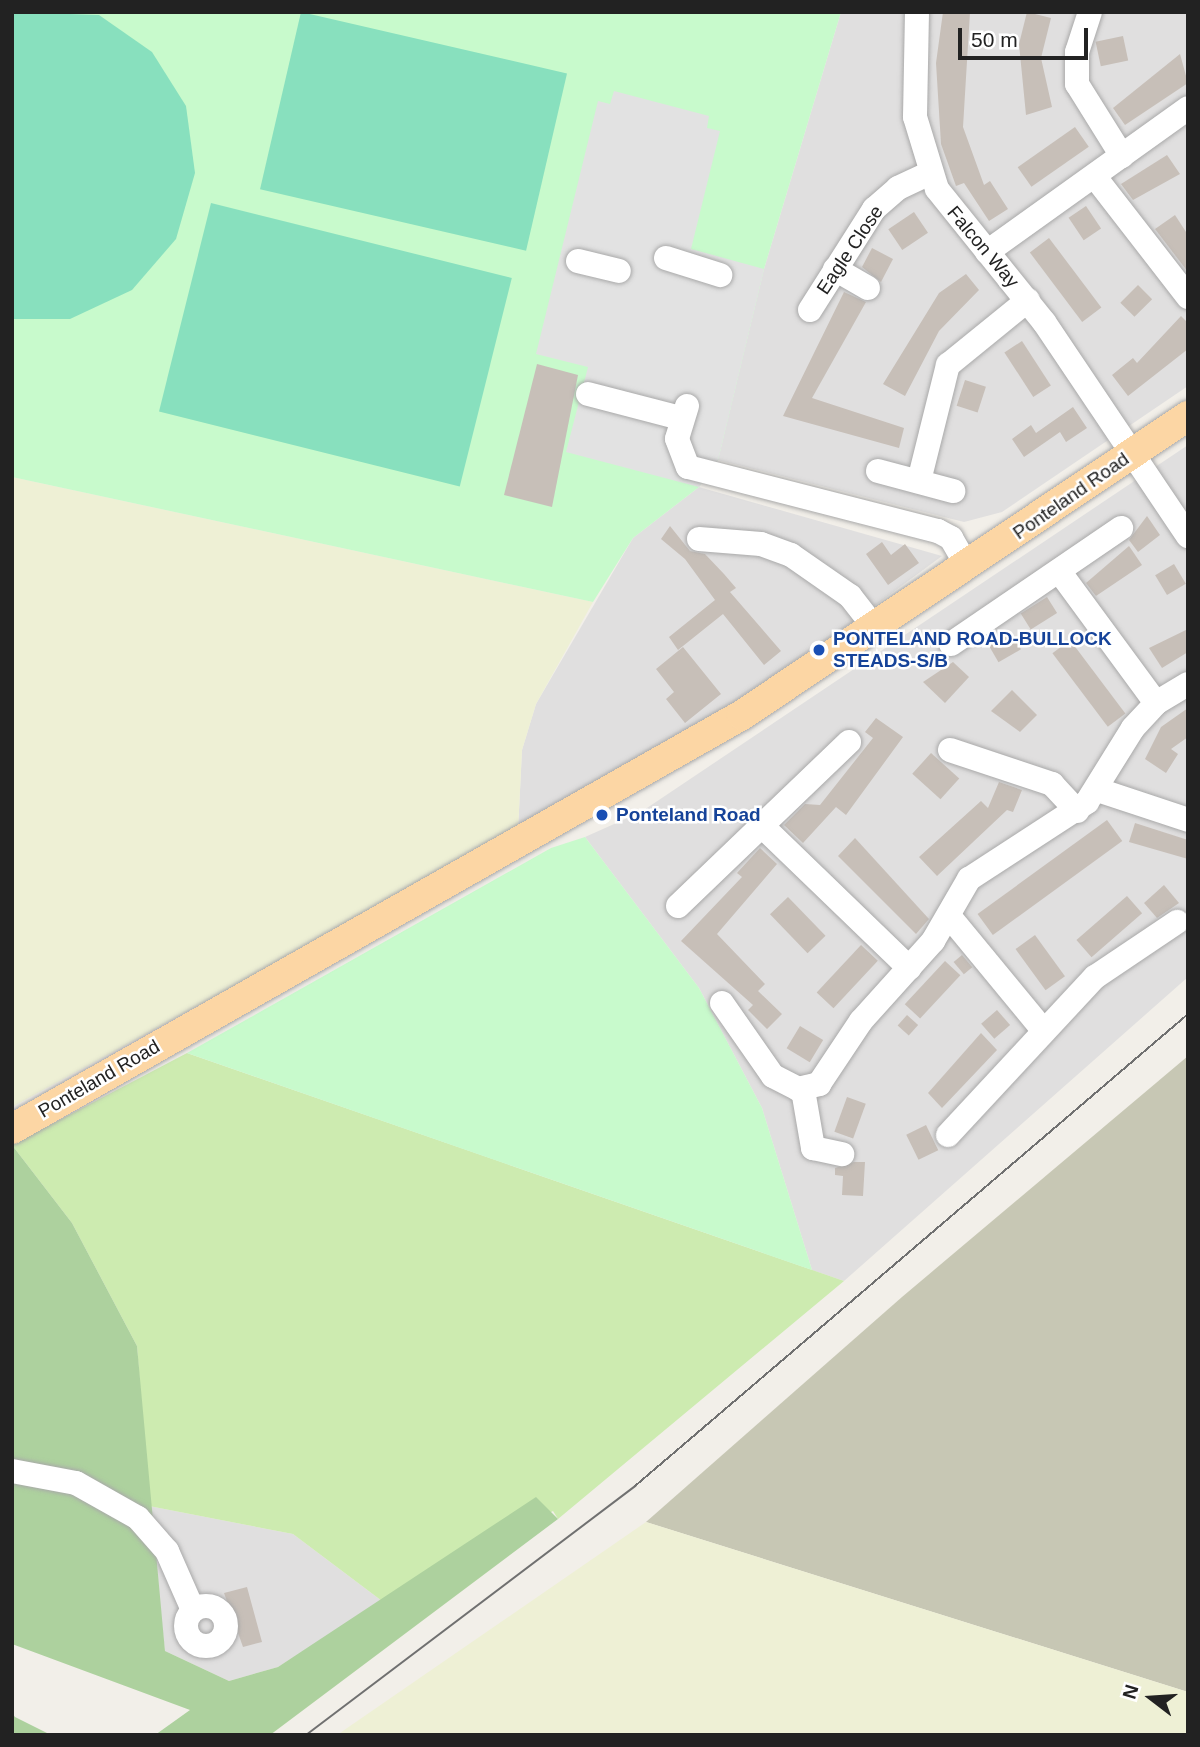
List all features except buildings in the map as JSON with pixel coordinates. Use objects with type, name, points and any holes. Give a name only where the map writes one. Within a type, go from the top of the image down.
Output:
[{"type":"main road","name":"Ponteland Road","points":[[12,1129],[742,715],[1188,416]]},
{"type":"street","name":"Falcon Way","points":[[917,12],[912,92],[930,173],[944,201],[1028,300],[1188,536]]},
{"type":"street","points":[[1090,12],[1077,52],[1077,84],[1122,156]]},
{"type":"street","points":[[987,252],[1188,108]]},
{"type":"street","name":"Eagle Close","points":[[810,310],[885,198],[930,173]]},
{"type":"street","points":[[1094,177],[1188,297]]},
{"type":"street","points":[[666,258],[720,275]]},
{"type":"street","points":[[578,261],[619,271]]},
{"type":"street","points":[[835,269],[868,288]]},
{"type":"street","points":[[919,481],[948,365],[1028,300]]},
{"type":"street","points":[[588,394],[684,412],[678,450],[697,472],[939,531],[951,538],[967,566]]},
{"type":"street","points":[[878,471],[953,491]]},
{"type":"street","points":[[951,643],[1121,528]]},
{"type":"street","points":[[699,539],[761,544],[791,555],[850,596],[875,628]]},
{"type":"street","points":[[1059,571],[1156,703]]},
{"type":"street","points":[[803,1090],[825,1079],[853,1030],[909,968],[949,916],[979,870],[1077,811],[1098,790],[1122,742],[1156,703],[1188,684]]},
{"type":"street","points":[[678,906],[789,794],[849,742]]},
{"type":"street","points":[[950,750],[1052,784],[1077,811]]},
{"type":"street","points":[[1098,790],[1188,820]]},
{"type":"street","points":[[759,824],[909,968]]},
{"type":"street","points":[[949,916],[1043,1030]]},
{"type":"street","points":[[948,1135],[1095,977],[1177,922]]},
{"type":"street","points":[[722,1003],[766,1069],[803,1090]]},
{"type":"street","points":[[803,1090],[805,1130],[816,1151],[842,1154]]},
{"type":"street","points":[[12,1471],[76,1483],[138,1518],[167,1551],[193,1609]]},
{"type":"shaded area","points":[[841,12],[1188,12],[1188,386],[1002,512],[964,522],[718,460],[764,269]]},
{"type":"shaded area","points":[[614,91],[709,116],[707,128],[720,131],[691,249],[764,269],[718,460],[699,487],[566,452],[588,367],[536,354],[598,101],[610,104]]},
{"type":"shaded area","points":[[1188,445],[1188,977],[844,1281],[812,1270],[762,1108],[699,988],[585,837],[641,812]]},
{"type":"shaded area","points":[[12,477],[593,602],[536,704],[522,750],[518,831],[12,1107]]},
{"type":"shaded area","points":[[699,487],[942,556],[782,674],[518,831],[522,750],[536,704],[633,538]]},
{"type":"shaded area","points":[[1188,1056],[1188,1692],[646,1522],[902,1297]]},
{"type":"shaded area","points":[[149,1506],[293,1534],[382,1601],[278,1667],[229,1681],[165,1651]]},
{"type":"shaded area","points":[[646,1522],[1188,1692],[1188,1735],[337,1735]]},
{"type":"green space","points":[[12,12],[841,12],[764,269],[718,460],[699,487],[633,538],[593,602],[12,477]]},
{"type":"green space","points":[[12,12],[99,15],[152,52],[186,106],[195,173],[176,239],[132,290],[70,319],[12,319]]},
{"type":"green space","points":[[301,12],[567,73],[526,251],[260,189]]},
{"type":"green space","points":[[211,203],[512,278],[460,487],[159,412]]},
{"type":"green space","points":[[585,837],[699,988],[762,1108],[812,1270],[187,1053],[551,848]]},
{"type":"green space","points":[[187,1053],[844,1281],[558,1519],[553,1511],[382,1601],[293,1534],[149,1506],[137,1346],[72,1223],[12,1145]]},
{"type":"green space","points":[[12,1145],[72,1223],[137,1346],[165,1651],[229,1681],[278,1667],[536,1497],[558,1519],[270,1735],[155,1735],[190,1710],[12,1644]]},
{"type":"green space","points":[[12,1713],[15,1717],[51,1735],[12,1735]]},
{"type":"tram line","points":[[306,1735],[635,1486],[1188,1014]]},
{"type":"place","name":"PONTELAND ROAD-BULLOCK STEADS-S/B","points":[[819,650]]},
{"type":"place","name":"Ponteland Road","points":[[602,815]]}]
